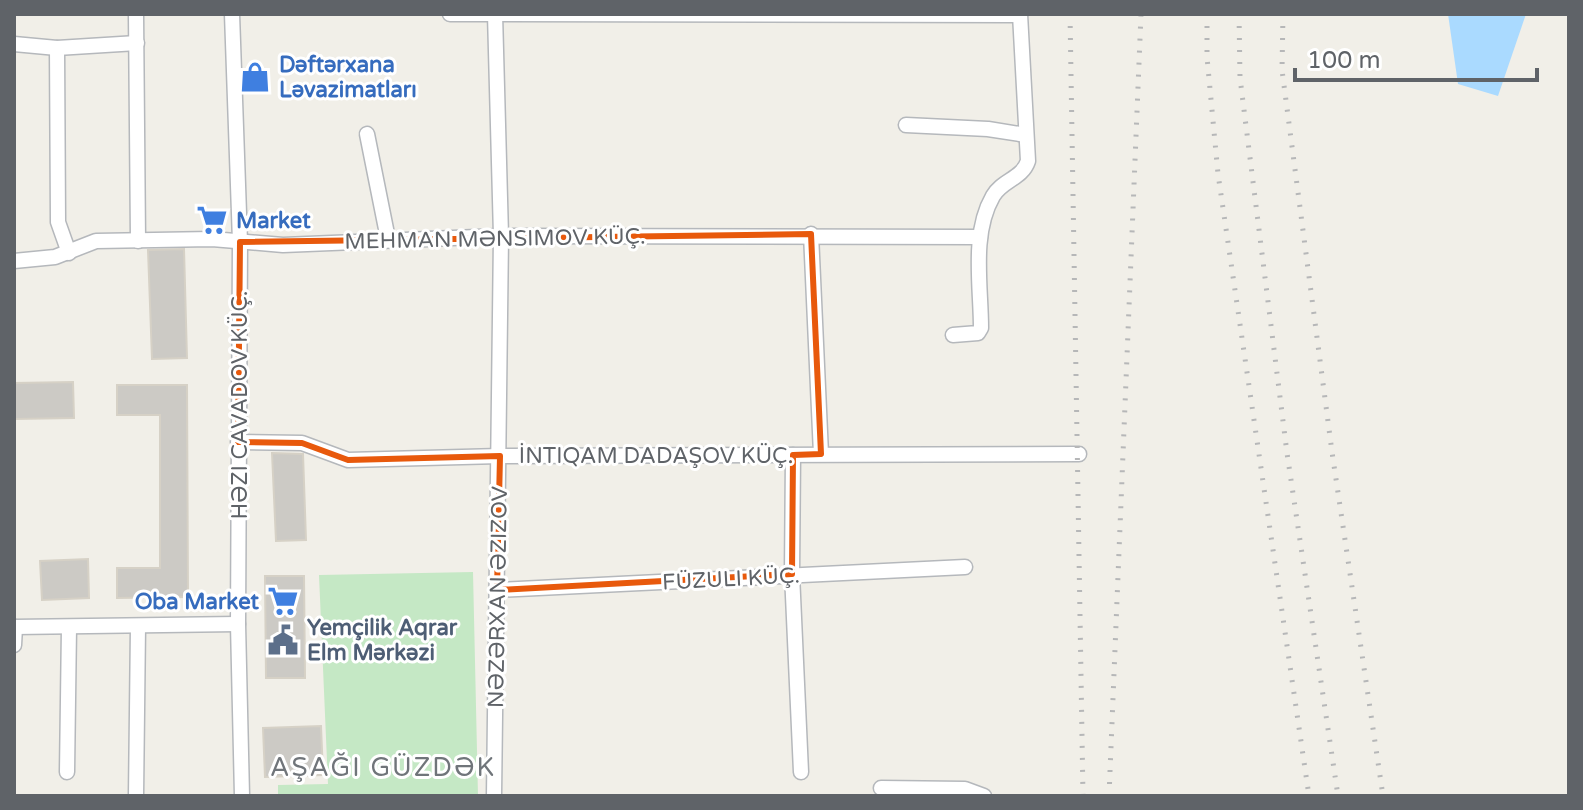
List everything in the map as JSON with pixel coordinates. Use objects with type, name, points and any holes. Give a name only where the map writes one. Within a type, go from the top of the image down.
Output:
[{"type":"street","points":[[136,14],[138,241]]},
{"type":"street","name":"HƏZI CAVADOV KÜÇ.","points":[[232,14],[240,242],[238,624],[242,796]]},
{"type":"street","points":[[450,14],[1020,14],[1025,169],[993,196],[980,237],[981,328],[978,333],[953,335]]},
{"type":"street","name":"NƏZƏRXAN ƏZIZOV","points":[[494,796],[501,236],[495,14]]},
{"type":"street","points":[[14,44],[57,48],[137,43]]},
{"type":"street","points":[[57,48],[58,222],[69,253]]},
{"type":"street","points":[[906,125],[988,129],[1026,135]]},
{"type":"street","points":[[367,134],[388,239]]},
{"type":"street","points":[[811,234],[821,454]]},
{"type":"street","name":"MEHMAN MƏNSIMOV KÜÇ.","points":[[14,261],[69,253],[96,241],[283,245],[501,236],[811,234],[980,237]]},
{"type":"street","name":"İNTIQAM DADAŞOV KÜÇ.","points":[[238,442],[302,443],[348,460],[500,456],[1079,454]]},
{"type":"street","points":[[793,455],[792,574],[801,772]]},
{"type":"street","name":"FÜZULI KÜÇ.","points":[[497,590],[965,567]]},
{"type":"street","points":[[14,645],[14,627],[238,624]]},
{"type":"street","points":[[136,796],[138,626]]},
{"type":"street","points":[[67,772],[69,627]]},
{"type":"street","points":[[881,788],[965,789],[984,796]]},
{"type":"highlighted area","points":[[811,234],[821,454],[793,455],[792,574],[497,590],[500,456],[348,460],[302,443],[238,442],[240,242]]},
{"type":"green space","points":[[473,572],[478,796],[278,796],[278,785],[328,784],[319,575]]},
{"type":"water","points":[[1448,14],[1526,14],[1498,96],[1458,84]]},
{"type":"building","points":[[184,249],[187,358],[152,359],[148,250]]},
{"type":"building","points":[[73,382],[74,418],[14,419],[14,383]]},
{"type":"building","points":[[117,385],[187,385],[188,597],[117,598],[117,568],[160,568],[160,415],[117,415]]},
{"type":"building","points":[[272,453],[303,454],[306,540],[276,541]]},
{"type":"building","points":[[88,559],[89,598],[42,600],[40,561]]},
{"type":"building","points":[[265,576],[304,576],[305,678],[266,678]]},
{"type":"building","points":[[321,726],[323,775],[265,777],[263,728]]},
{"type":"railway","points":[[1070,14],[1083,796]]},
{"type":"railway","points":[[1109,796],[1141,14]]},
{"type":"railway","points":[[1207,14],[1207,57],[1218,174],[1309,796]]},
{"type":"railway","points":[[1239,14],[1240,78],[1287,453],[1338,796]]},
{"type":"railway","points":[[1283,14],[1282,70],[1332,452],[1383,796]]},
{"type":"place","name":"Dəftərxana Ləvazimatları","points":[[255,77]]},
{"type":"place","name":"Market","points":[[212,220]]},
{"type":"place","name":"Oba Market","points":[[283,601]]},
{"type":"place","name":"Yemçilik Aqrar Elm Mərkəzi","points":[[283,640]]},
{"type":"district","name":"AŞAĞI GÜZDƏK","points":[[383,767]]}]
